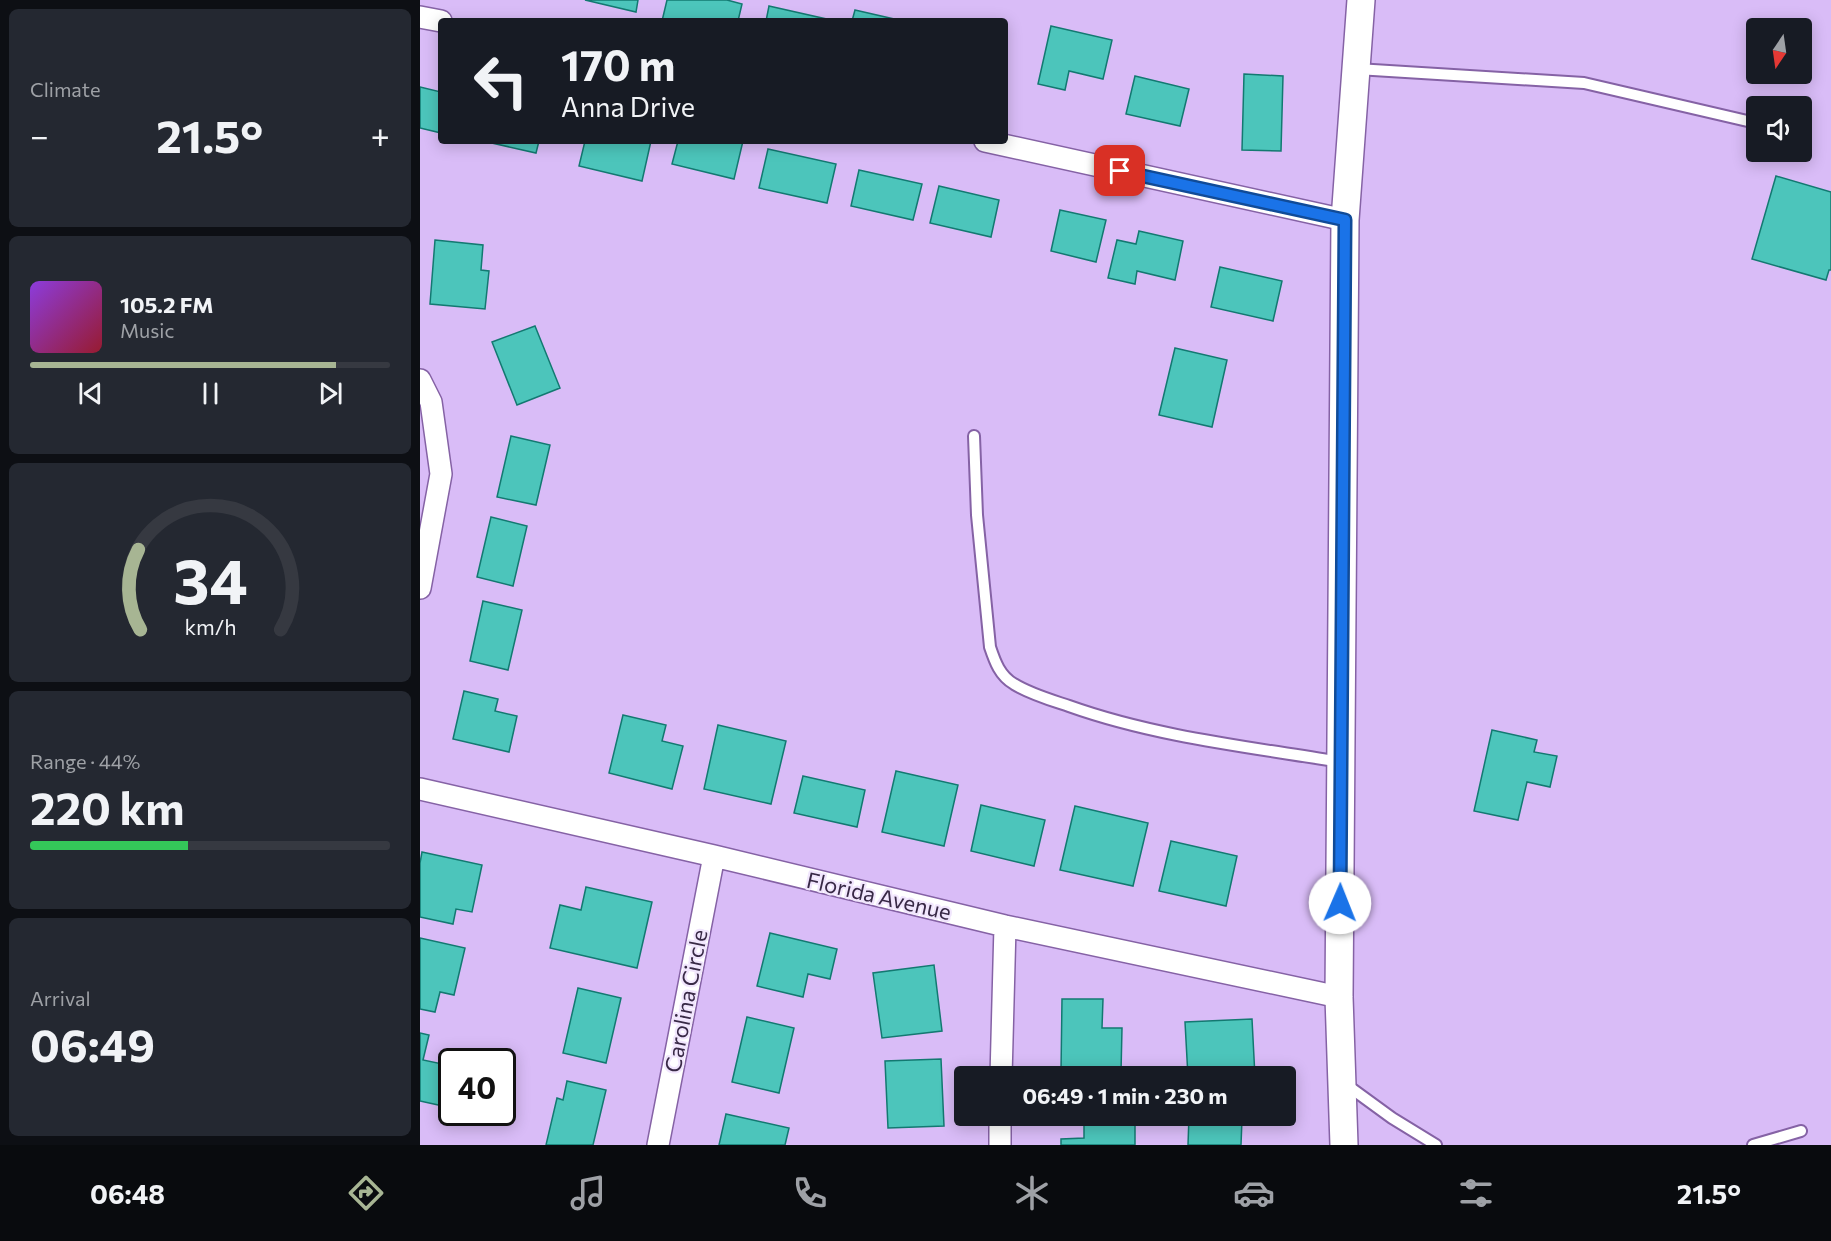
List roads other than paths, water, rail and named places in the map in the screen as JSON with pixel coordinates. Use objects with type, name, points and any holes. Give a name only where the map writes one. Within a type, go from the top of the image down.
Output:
[{"type":"street","points":[[1344,1145],[1339,997],[1345,220],[1361,0]]},
{"type":"street","points":[[420,17],[438,20]]},
{"type":"street","points":[[999,144],[1345,220]]},
{"type":"street","points":[[420,380],[431,402],[441,474],[420,588]]},
{"type":"street","name":"Florida Avenue","points":[[420,789],[714,856],[1005,926],[1339,997]]},
{"type":"street","name":"Carolina Circle","points":[[658,1145],[714,856]]},
{"type":"street","points":[[1001,1066],[1005,926]]},
{"type":"street","points":[[1000,1126],[1000,1145]]},
{"type":"lane","points":[[1356,69],[1584,83],[1746,121]]},
{"type":"lane","points":[[974,436],[977,515],[990,647],[997,668],[1013,684],[1091,714],[1176,735],[1341,762]]},
{"type":"lane","points":[[1342,1081],[1392,1118],[1436,1145]]},
{"type":"lane","points":[[1753,1145],[1801,1131]]}]
